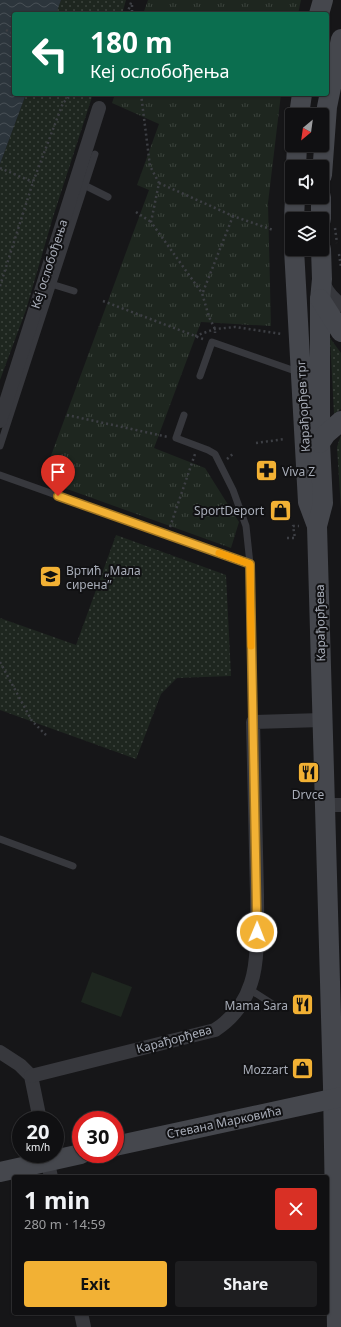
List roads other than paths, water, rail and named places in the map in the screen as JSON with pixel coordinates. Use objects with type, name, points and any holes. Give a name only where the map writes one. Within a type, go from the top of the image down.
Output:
[{"type":"main road","points":[[320,12],[323,0]]},
{"type":"main road","points":[[323,160],[327,107],[341,39]]},
{"type":"main road","points":[[300,108],[302,96]]},
{"type":"main road","name":"Карађорђев трг","points":[[309,526],[323,503],[320,443],[320,300],[322,279],[332,248]]},
{"type":"main road","name":"Карађорђев трг","points":[[294,256],[309,526]]},
{"type":"main road","points":[[307,256],[311,273],[320,300],[341,332]]},
{"type":"main road","points":[[320,443],[341,421]]},
{"type":"main road","name":"Карађорђева","points":[[309,526],[322,720],[333,805],[338,1327]]},
{"type":"main road","name":"Стевана Марковића","points":[[124,1144],[337,1098]]},
{"type":"main road","points":[[0,1172],[48,1164],[72,1157]]},
{"type":"street","name":"Кеј ослобођења","points":[[0,420],[48,283],[80,183],[99,108]]},
{"type":"street","points":[[322,279],[324,287],[341,305]]},
{"type":"street","points":[[252,722],[322,720]]},
{"type":"street","name":"Карађорђева","points":[[31,1076],[215,1030],[239,1007],[249,988],[254,969],[257,902],[252,722]]},
{"type":"street","points":[[0,1052],[20,1065],[31,1076],[38,1111]]},
{"type":"street","points":[[81,1315],[84,1327]]},
{"type":"lane","points":[[95,154],[80,183],[108,197]]},
{"type":"lane","points":[[0,446],[48,283],[74,291]]},
{"type":"lane","points":[[200,376],[212,342],[302,374]]},
{"type":"lane","points":[[0,475],[250,564],[246,526],[233,490],[215,454],[176,438],[184,415]]},
{"type":"lane","name":"Карађорђева","points":[[250,564],[252,722]]},
{"type":"lane","points":[[0,839],[73,866]]},
{"type":"lane","points":[[249,988],[274,1004]]},
{"type":"water","points":[[0,0],[61,0],[57,12],[12,12],[12,96],[25,96],[0,164]]},
{"type":"place","name":"Viva Z","points":[[266,471]]},
{"type":"place","name":"SportDeport","points":[[280,510]]},
{"type":"place","name":"Вртић „Мала сирена”","points":[[51,577]]},
{"type":"place","name":"Drvce","points":[[308,773]]},
{"type":"place","name":"Mama Sara","points":[[303,1005]]},
{"type":"place","name":"Mozzart","points":[[303,1069]]}]
